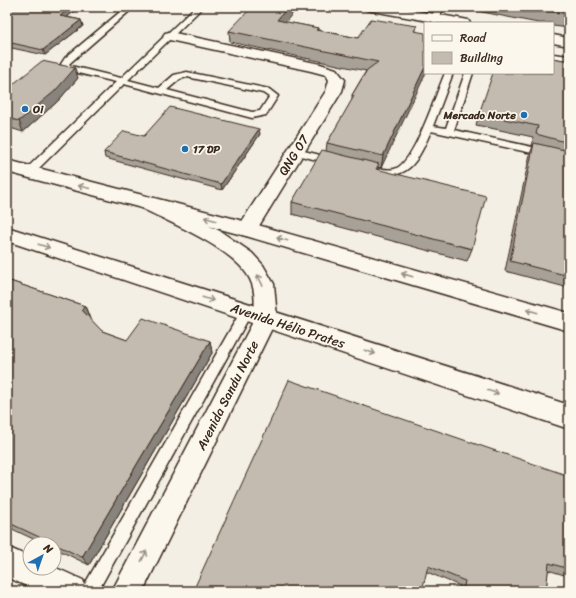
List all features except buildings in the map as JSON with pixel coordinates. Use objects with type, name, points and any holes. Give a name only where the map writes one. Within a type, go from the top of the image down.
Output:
[{"type":"main road","points":[[372,7],[416,11],[459,22]]},
{"type":"main road","name":"QNG 07","points":[[170,36],[315,67],[331,72],[337,80],[334,91],[247,229]]},
{"type":"main road","points":[[554,39],[569,42]]},
{"type":"main road","points":[[7,166],[247,229],[569,322]]},
{"type":"main road","points":[[145,202],[230,246],[249,261],[263,285],[256,315]]},
{"type":"main road","name":"Avenida Hélio Prates","points":[[7,234],[569,417]]},
{"type":"main road","name":"Avenida Sandu Norte","points":[[127,591],[256,315]]},
{"type":"main road","points":[[7,562],[72,591]]},
{"type":"lane","points":[[130,7],[65,64],[68,68],[122,80],[160,92],[255,116],[263,113],[274,96],[270,92],[190,74],[177,77],[160,92]]},
{"type":"lane","points":[[29,172],[122,80],[199,7]]},
{"type":"lane","points":[[554,56],[569,58]]},
{"type":"lane","points":[[449,74],[454,86],[449,132]]},
{"type":"lane","points":[[364,168],[387,174],[403,170],[412,159],[427,127],[454,86],[468,74]]},
{"type":"lane","points":[[427,127],[569,158]]},
{"type":"lane","points":[[296,152],[341,163]]},
{"type":"lane","points":[[89,591],[256,315]]},
{"type":"place","name":"Oi","points":[[25,109]]},
{"type":"place","name":"Mercado Norte","points":[[524,115]]},
{"type":"place","name":"17 DP","points":[[185,149]]}]
